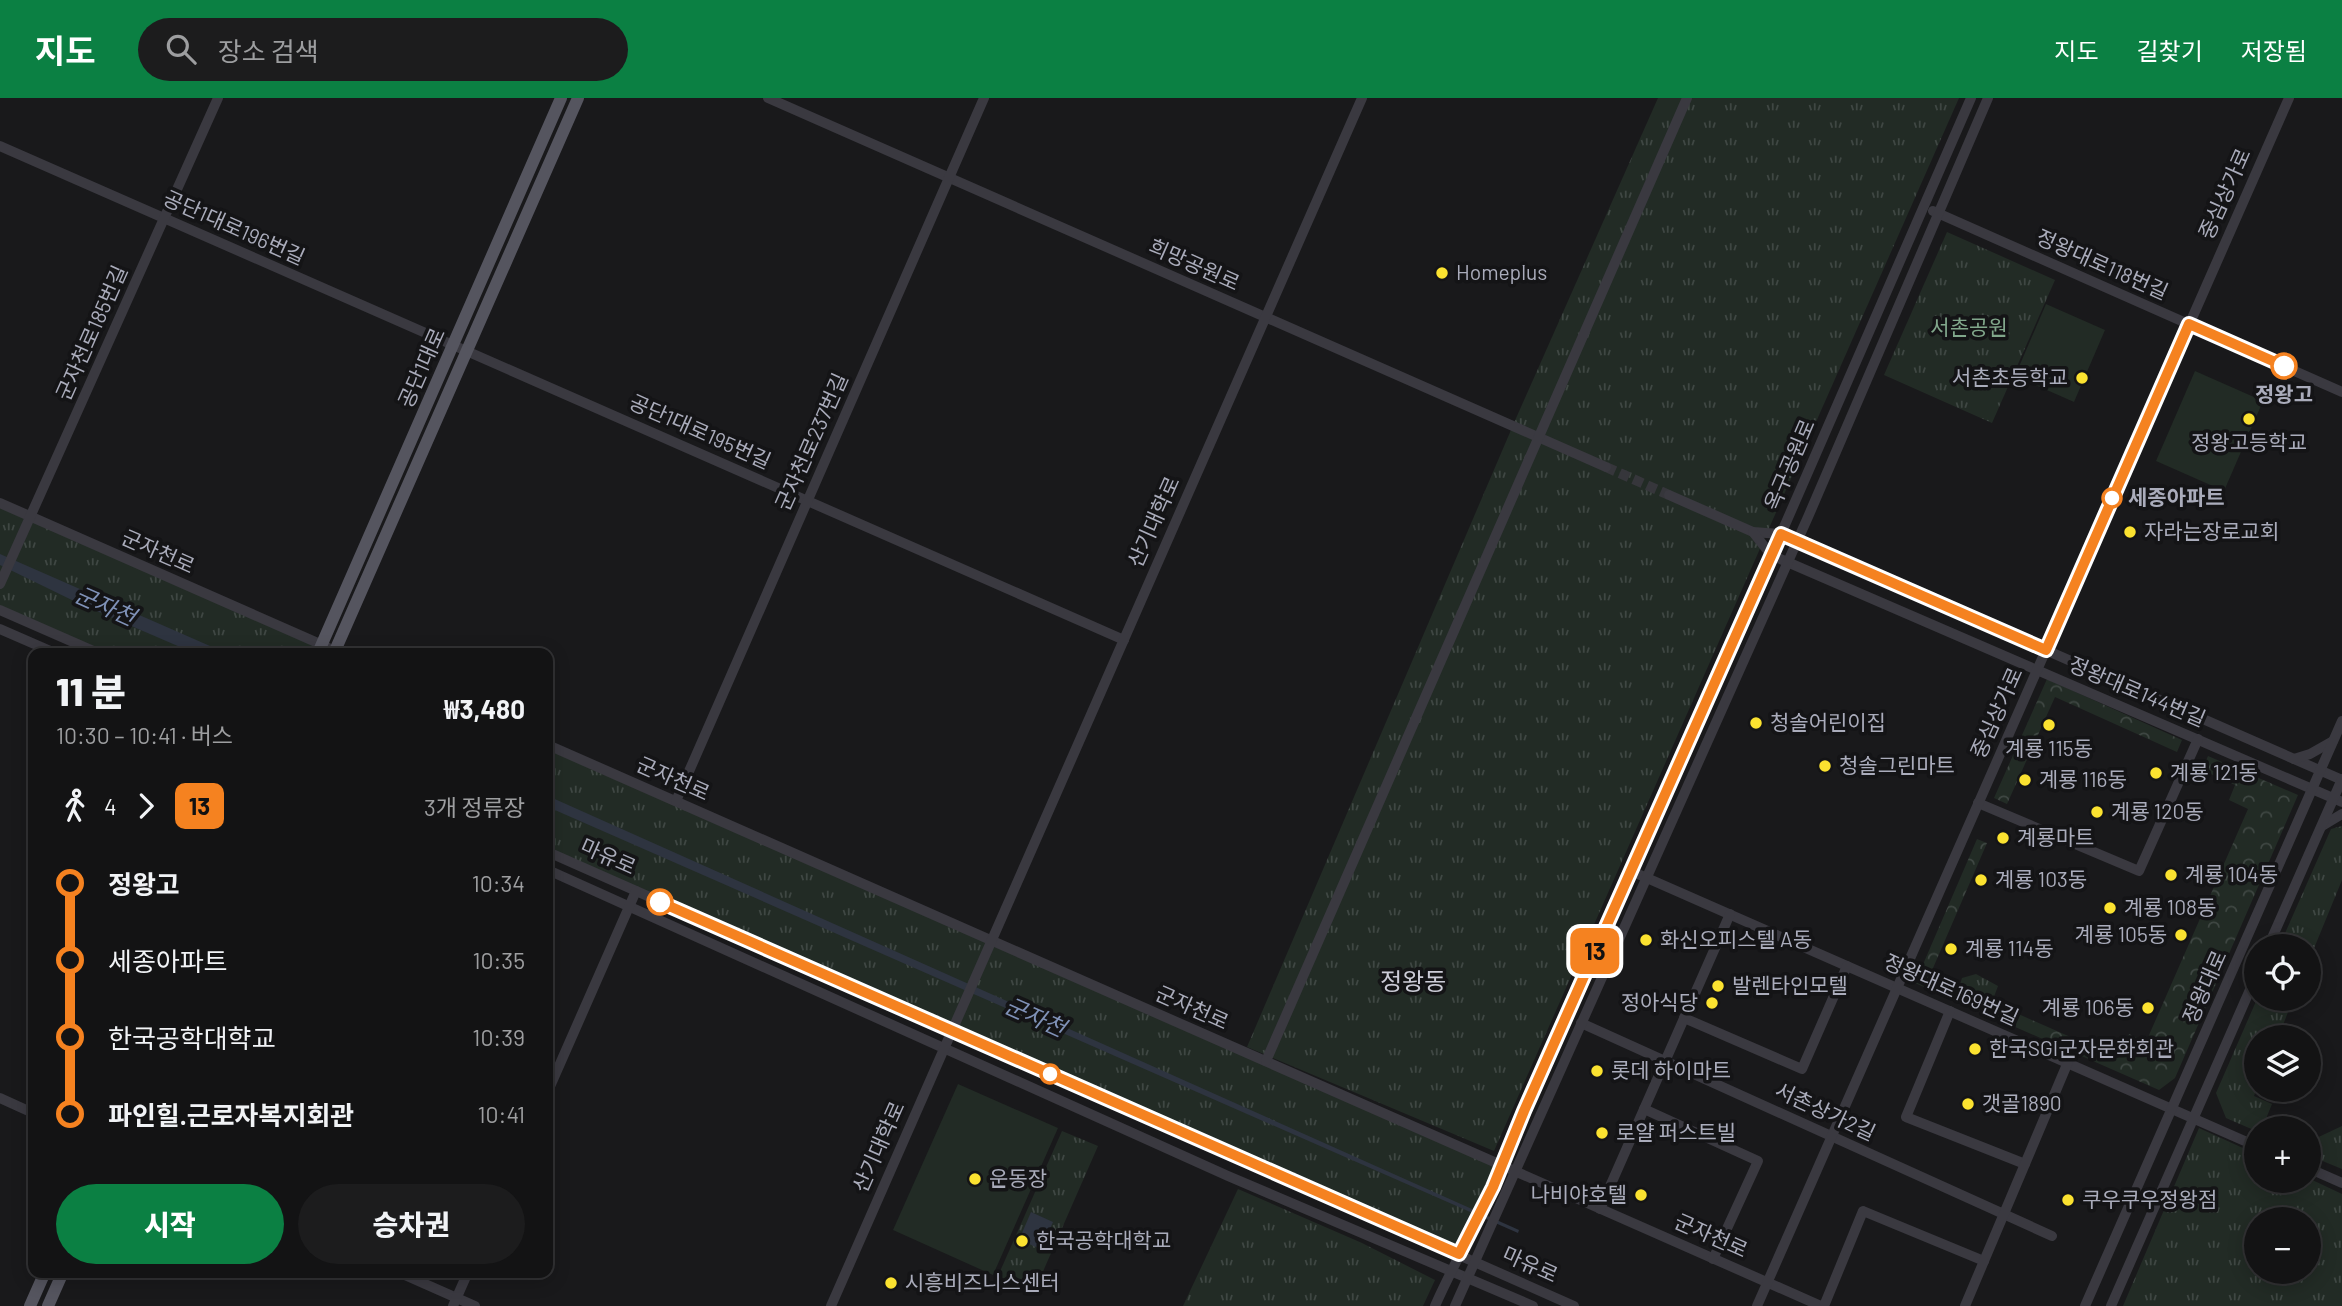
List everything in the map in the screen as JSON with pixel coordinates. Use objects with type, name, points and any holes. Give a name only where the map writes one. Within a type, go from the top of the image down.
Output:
[{"type":"main road","name":"공단1대로","points":[[320,648],[561,98]]},
{"type":"main road","points":[[338,648],[578,98]]},
{"type":"main road","points":[[30,1306],[42,1278]]},
{"type":"main road","points":[[48,1306],[60,1278]]},
{"type":"street","name":"군자천로185번길","points":[[0,584],[218,98]]},
{"type":"street","name":"희망공원로","points":[[768,98],[1606,467]]},
{"type":"street","name":"군자천로237번길","points":[[676,801],[984,98]]},
{"type":"street","name":"산기대학로","points":[[831,1306],[1362,98]]},
{"type":"street","points":[[1266,1061],[1687,98]]},
{"type":"street","name":"옥구공원로","points":[[1436,1306],[1493,1187],[1500,1165],[1781,534],[1971,98]]},
{"type":"street","name":"옥구공원로","points":[[1455,1306],[1797,541],[1988,98]]},
{"type":"street","name":"중심상가로","points":[[1757,1306],[2289,98]]},
{"type":"street","name":"공단1대로196번길","points":[[0,146],[453,345]]},
{"type":"street","name":"정왕대로118번길","points":[[1923,207],[2342,392]]},
{"type":"street","name":"공단1대로195번길","points":[[453,345],[1124,640]]},
{"type":"street","points":[[1669,495],[1753,532],[1771,555]]},
{"type":"street","name":"군자천로","points":[[0,503],[318,648]]},
{"type":"street","name":"정왕대로144번길","points":[[1753,532],[1781,534],[2342,780]]},
{"type":"street","name":"정왕대로144번길","points":[[1771,555],[2338,800]]},
{"type":"street","points":[[0,610],[87,648]]},
{"type":"street","points":[[0,629],[44,648]]},
{"type":"street","name":"정왕대로","points":[[2085,1306],[2342,721]]},
{"type":"street","points":[[1978,803],[2139,871],[2198,740]]},
{"type":"street","points":[[2294,759],[2311,754],[2333,741]]},
{"type":"street","name":"군자천로","points":[[553,746],[1822,1306]]},
{"type":"street","points":[[2275,934],[2322,826],[2338,800],[2342,780]]},
{"type":"street","points":[[2322,826],[2342,814]]},
{"type":"street","name":"마유로","points":[[553,854],[1574,1306]]},
{"type":"street","name":"정왕대로169번길","points":[[1631,870],[2244,1141]]},
{"type":"street","name":"마유로","points":[[553,872],[1228,1176],[1533,1306]]},
{"type":"street","points":[[553,1080],[636,891]]},
{"type":"street","points":[[1600,1209],[1730,914]]},
{"type":"street","points":[[1684,1018],[1802,1069],[1847,966]]},
{"type":"street","name":"정왕대로","points":[[2110,1306],[2244,1003]]},
{"type":"street","points":[[1950,1011],[1906,1117],[2025,1164]]},
{"type":"street","name":"서촌상가2길","points":[[1581,1023],[2052,1236]]},
{"type":"street","points":[[1965,1306],[2068,1062]]},
{"type":"street","points":[[0,1098],[28,1111]]},
{"type":"street","points":[[1644,1109],[1758,1161],[1713,1259]]},
{"type":"street","points":[[2321,1174],[2342,1183]]},
{"type":"street","points":[[1822,1306],[1863,1211],[1984,1261]]},
{"type":"street","points":[[409,1278],[455,1302],[475,1306]]},
{"type":"street","points":[[455,1302],[465,1278]]},
{"type":"green space","points":[[1658,98],[1959,98],[1494,1151],[1247,1047],[1517,416]]},
{"type":"green space","name":"서촌공원","points":[[1947,232],[2055,280],[1992,423],[1884,375]]},
{"type":"green space","points":[[2046,304],[2105,330],[2074,402],[2015,376]]},
{"type":"green space","points":[[2195,371],[2263,401],[2224,491],[2156,461]]},
{"type":"green space","points":[[0,503],[329,648],[85,648],[0,610]]},
{"type":"green space","points":[[2047,679],[2182,740],[2177,752],[2055,697],[2007,804],[1994,798]]},
{"type":"green space","points":[[553,747],[1500,1165],[1459,1254],[553,854]]},
{"type":"green space","points":[[2208,756],[2298,795],[2175,1078],[2159,1090],[1915,983],[1977,839],[1987,843],[1930,975],[2118,1058],[2129,1034],[2146,1042],[2248,809],[2229,800],[2235,785],[2202,770]]},
{"type":"green space","points":[[2342,826],[2342,880],[2320,934],[2285,934],[2331,829]]},
{"type":"green space","points":[[1976,974],[1998,986],[1992,1002],[1959,988],[1962,978]]},
{"type":"green space","points":[[2252,1011],[2288,1011],[2283,1025],[2246,1025]]},
{"type":"green space","points":[[2244,1029],[2244,1102],[2272,1104],[2267,1116],[2244,1116],[2244,1126],[2226,1118],[2216,1093]]},
{"type":"green space","name":"운동장","points":[[958,1084],[1058,1128],[993,1275],[893,1230]]},
{"type":"green space","points":[[2342,1126],[2342,1169],[2321,1160],[2321,1136]]},
{"type":"green space","points":[[2199,1128],[2244,1149],[2244,1193],[2321,1193],[2321,1184],[2342,1194],[2342,1306],[2123,1306]]},
{"type":"green space","points":[[1062,1131],[1098,1146],[1034,1292],[998,1276]]},
{"type":"green space","points":[[1238,1189],[1362,1243],[1435,1280],[1423,1306],[1183,1306]]},
{"type":"water","name":"군자천","points":[[0,554],[215,648],[182,648],[78,603],[0,565]]},
{"type":"water","name":"군자천","points":[[553,798],[1519,1230],[1518,1233],[553,809]]},
{"type":"water","points":[[1031,1212],[1053,1222],[1041,1249],[1019,1240]]},
{"type":"tunnel","points":[[1606,467],[1669,495]]},
{"type":"bus line","name":"13","points":[[660,902],[1459,1254],[1493,1187],[1500,1165],[1781,534],[2046,650],[2189,324],[2284,366]]},
{"type":"place","name":"Homeplus","points":[[1442,273]]},
{"type":"place","name":"정왕고","points":[[2284,366]]},
{"type":"place","name":"서촌초등학교","points":[[2082,378]]},
{"type":"place","name":"정왕고등학교","points":[[2249,419]]},
{"type":"place","name":"세종아파트","points":[[2112,498]]},
{"type":"place","name":"자라는장로교회","points":[[2130,532]]},
{"type":"place","name":"청솔어린이집","points":[[1756,723]]},
{"type":"place","name":"계룡 115동","points":[[2049,725]]},
{"type":"place","name":"청솔그린마트","points":[[1825,766]]},
{"type":"place","name":"계룡 121동","points":[[2156,773]]},
{"type":"place","name":"계룡 116동","points":[[2025,780]]},
{"type":"place","name":"계룡 120동","points":[[2097,812]]},
{"type":"place","name":"계룡마트","points":[[2003,838]]},
{"type":"place","name":"계룡 104동","points":[[2171,875]]},
{"type":"place","name":"계룡 103동","points":[[1981,880]]},
{"type":"place","name":"계룡 108동","points":[[2110,908]]},
{"type":"place","name":"계룡 105동","points":[[2181,935]]},
{"type":"place","name":"화신오피스텔 A동","points":[[1646,940]]},
{"type":"place","name":"계룡 114동","points":[[1951,949]]},
{"type":"place","name":"발렌타인모텔","points":[[1718,986]]},
{"type":"place","name":"정아식당","points":[[1712,1003]]},
{"type":"place","name":"계룡 106동","points":[[2148,1008]]},
{"type":"place","name":"한국SGI군자문화회관","points":[[1975,1049]]},
{"type":"place","name":"롯데 하이마트","points":[[1597,1071]]},
{"type":"place","name":"갯골1890","points":[[1968,1104]]},
{"type":"place","name":"로얄 퍼스트빌","points":[[1602,1133]]},
{"type":"place","name":"운동장","points":[[975,1179]]},
{"type":"place","name":"나비야호텔","points":[[1641,1195]]},
{"type":"place","name":"쿠우쿠우정왕점","points":[[2068,1200]]},
{"type":"place","name":"한국공학대학교","points":[[1022,1241]]},
{"type":"place","name":"시흥비즈니스센터","points":[[891,1283]]},
{"type":"district","name":"정왕동","points":[[1413,982]]}]
